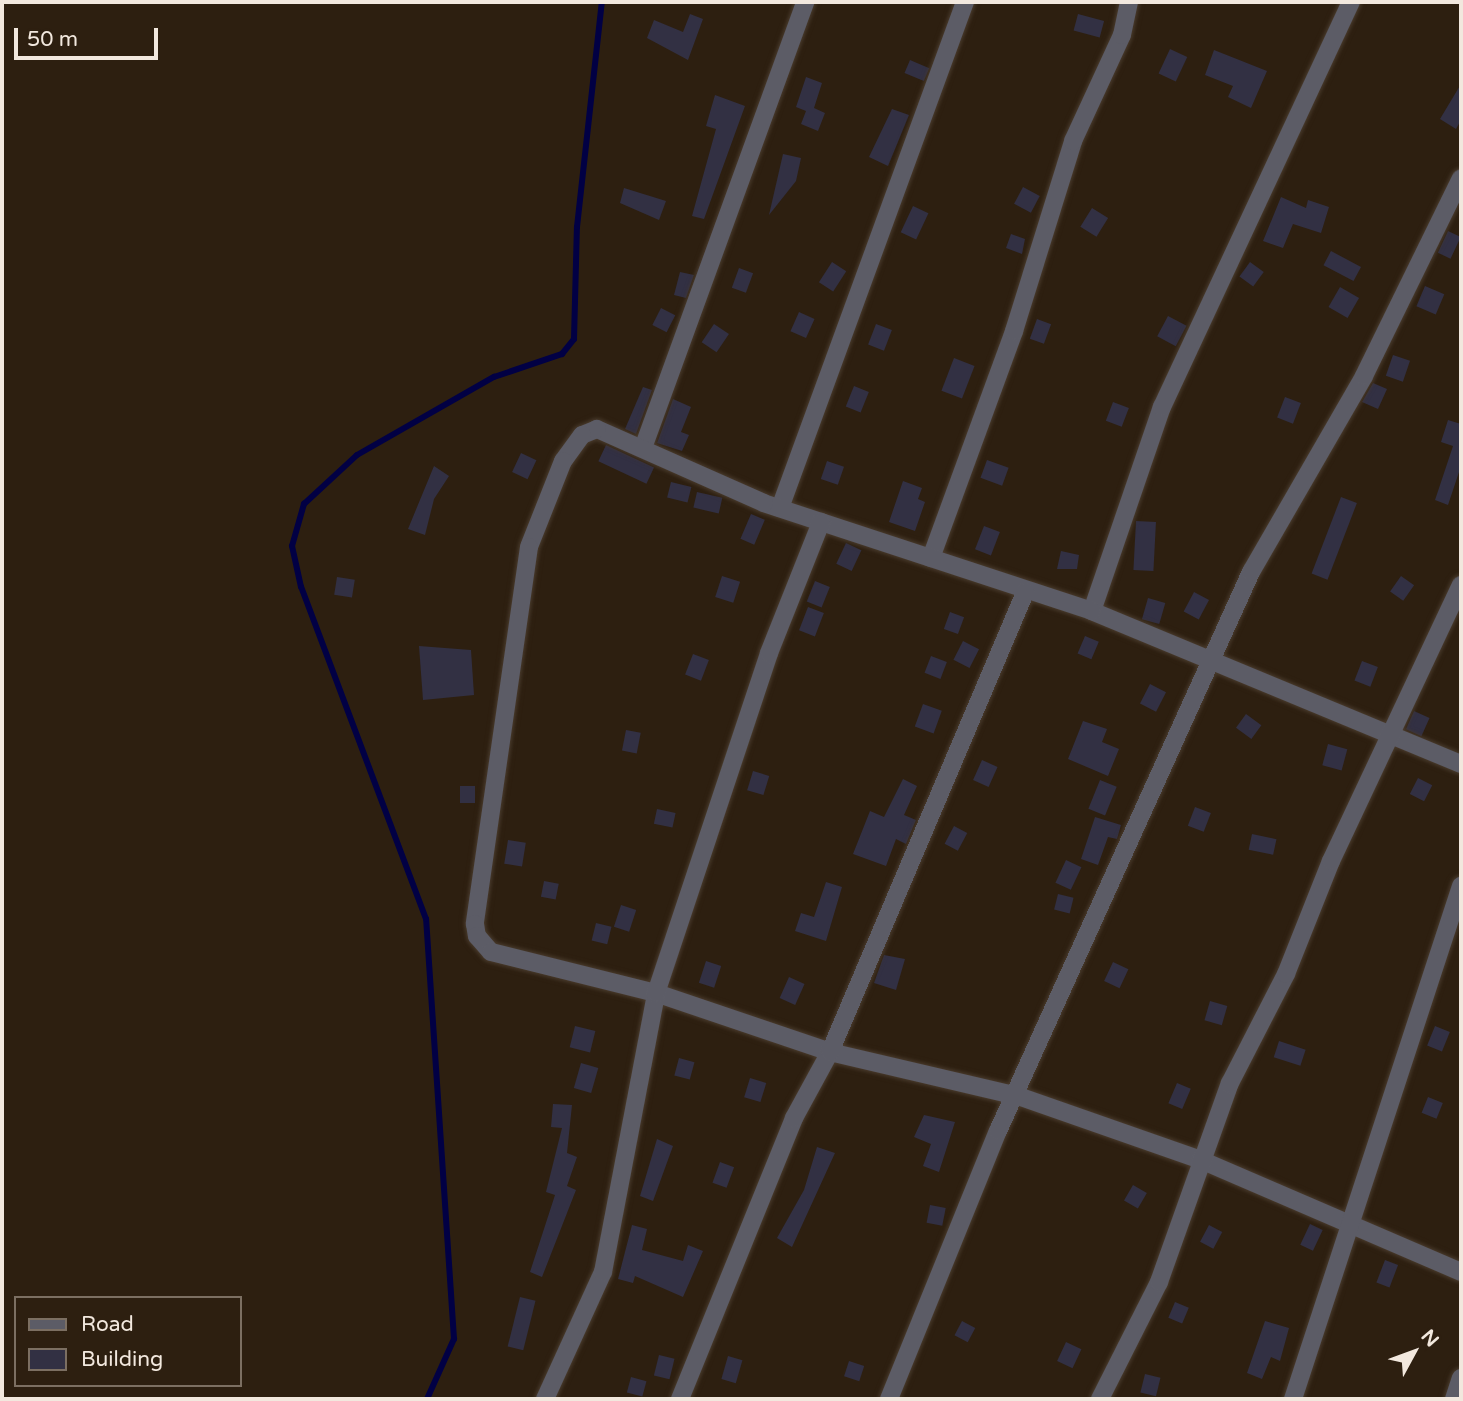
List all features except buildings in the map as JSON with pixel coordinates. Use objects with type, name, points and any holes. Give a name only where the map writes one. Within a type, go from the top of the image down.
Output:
[{"type":"street","points":[[643,448],[805,2]]},
{"type":"street","points":[[780,508],[965,2]]},
{"type":"street","points":[[930,558],[1014,331],[1073,141],[1122,35],[1129,2]]},
{"type":"street","points":[[1092,611],[1162,407],[1351,2]]},
{"type":"street","points":[[889,1399],[1018,1096],[1215,663],[1251,572],[1364,376],[1461,178]]},
{"type":"street","points":[[1461,764],[1092,611],[1025,592],[780,508],[597,429],[582,435],[563,461],[529,547],[475,924],[477,936],[491,952],[656,993],[830,1052],[1018,1096],[1201,1160],[1461,1272]]},
{"type":"street","points":[[545,1399],[603,1272],[656,993],[769,653],[821,522]]},
{"type":"street","points":[[1100,1399],[1159,1282],[1201,1160],[1389,734],[1461,585]]},
{"type":"street","points":[[680,1399],[794,1118],[830,1052],[1025,592]]},
{"type":"street","points":[[1293,1399],[1346,1223],[1461,886]]},
{"type":"street","points":[[1454,1399],[1461,1378]]},
{"type":"waterway","points":[[427,1399],[454,1339],[426,919],[301,587],[292,546],[304,504],[357,455],[494,377],[562,354],[574,339],[577,227],[602,2]]}]
